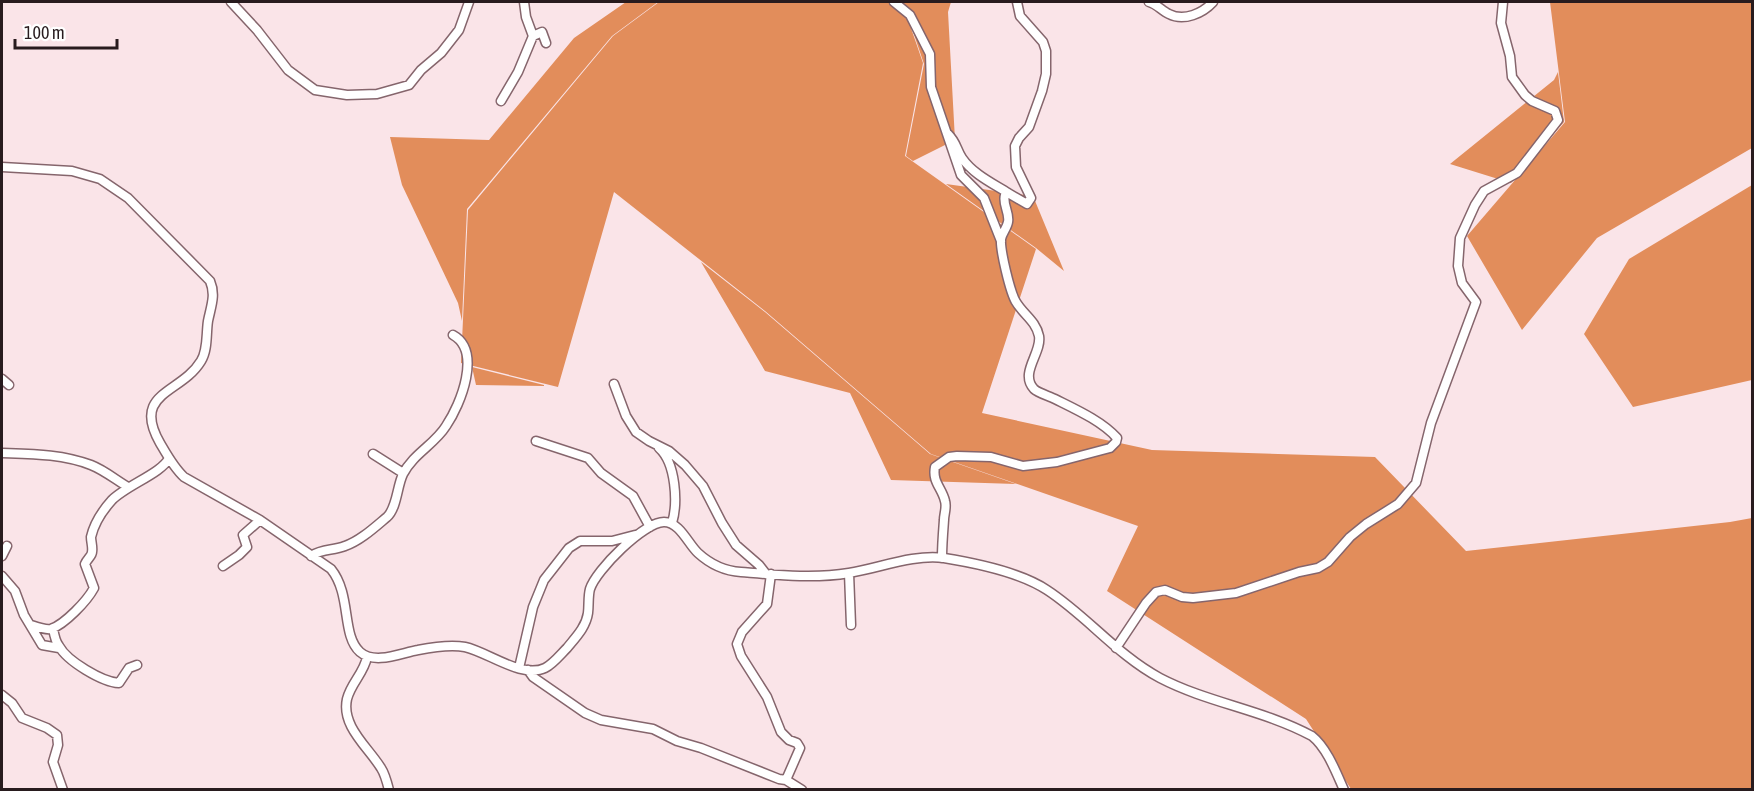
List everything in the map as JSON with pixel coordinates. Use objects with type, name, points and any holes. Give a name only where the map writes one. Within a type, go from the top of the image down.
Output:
[{"type":"street","points":[[231,2],[257,30],[288,70],[315,90],[347,95],[377,94],[410,85],[421,70],[441,53],[459,30],[469,2]]},
{"type":"street","points":[[524,2],[526,17],[534,36]]},
{"type":"street","points":[[894,2],[910,15],[930,54],[931,87],[961,175],[984,198],[1001,242],[1011,290],[1017,304],[1030,317],[1039,337],[1039,347],[1029,372],[1034,389],[1085,415],[1117,438],[1110,448],[1097,453],[1041,464],[1023,466],[991,457],[948,457],[935,467],[933,474],[946,504],[942,558]]},
{"type":"street","points":[[946,132],[956,142],[961,157],[975,172],[1028,204],[1030,202],[1030,193],[1016,167],[1015,146],[1018,138],[1029,127],[1042,91],[1046,74],[1046,51],[1043,42],[1020,16],[1017,2]]},
{"type":"street","points":[[1149,2],[1170,15],[1181,17],[1203,11],[1213,2]]},
{"type":"street","points":[[1116,648],[1156,592],[1165,590],[1182,597],[1193,598],[1236,593],[1318,568],[1358,531],[1398,504],[1416,483],[1431,423],[1476,302],[1462,283],[1458,266],[1460,238],[1484,191],[1517,173],[1558,120],[1555,111],[1532,101],[1512,77],[1510,57],[1501,23],[1503,2]]},
{"type":"street","points":[[501,101],[518,72],[534,36],[542,32],[546,43]]},
{"type":"street","points":[[2,167],[72,171],[108,183],[128,198],[210,281],[214,293],[204,356],[198,366],[164,394],[151,413],[152,430],[177,471],[197,485],[260,520],[336,574],[345,599],[351,637],[357,649],[367,657],[378,658],[417,650],[457,646],[473,649],[498,661],[523,669],[540,670],[548,666],[581,631],[587,620],[592,584],[613,557],[638,535],[661,522],[672,523],[700,555],[712,563],[734,571],[811,576],[849,573],[920,559],[942,558],[1007,573],[1040,586],[1138,665],[1172,684],[1259,714],[1312,736],[1334,767],[1344,789]]},
{"type":"street","points":[[1001,242],[1008,221],[1003,198],[1008,193]]},
{"type":"street","points":[[310,556],[321,550],[354,542],[390,515],[404,473],[446,426],[456,407],[469,361],[460,339],[453,334]]},
{"type":"street","points":[[614,384],[633,428],[640,435],[677,457],[703,486],[736,545],[769,574]]},
{"type":"street","points":[[536,441],[588,458],[601,473],[633,496],[650,527]]},
{"type":"street","points":[[654,442],[667,457],[674,478],[676,507],[672,523]]},
{"type":"street","points":[[2,453],[72,459],[97,468],[128,487]]},
{"type":"street","points":[[373,454],[404,473]]},
{"type":"street","points":[[31,625],[47,630],[78,609],[92,592],[94,585],[85,564],[92,552],[92,536],[102,514],[112,500],[128,487],[160,470],[169,458]]},
{"type":"street","points":[[160,470],[177,471]]},
{"type":"street","points":[[224,566],[247,547],[243,535],[260,520]]},
{"type":"street","points":[[523,669],[532,607],[544,580],[569,548],[584,540],[612,541],[638,535]]},
{"type":"street","points":[[2,555],[7,546]]},
{"type":"street","points":[[849,573],[851,625]]},
{"type":"street","points":[[769,574],[767,604],[742,632],[737,644],[741,656],[767,697],[781,732],[785,737],[797,743],[800,748],[786,780]]},
{"type":"street","points":[[2,576],[15,591],[24,615],[42,645],[48,648],[59,648]]},
{"type":"street","points":[[52,628],[59,648],[92,673],[119,683],[129,668],[137,665]]},
{"type":"street","points":[[367,657],[366,665],[347,697],[347,715],[357,737],[381,769],[389,789]]},
{"type":"street","points":[[523,669],[585,713],[601,720],[653,729],[677,741],[786,780],[802,789]]},
{"type":"street","points":[[2,695],[12,703],[22,718],[47,728],[57,735],[59,740],[53,762],[63,789]]},
{"type":"shaded area","points":[[626,2],[658,2],[612,36],[467,209],[462,321],[458,303],[402,185],[390,137],[489,140],[574,38]]},
{"type":"shaded area","points":[[659,2],[902,2],[923,63],[905,156],[1036,249],[982,413],[1152,450],[1375,457],[1466,551],[1752,518],[1752,789],[1351,789],[1306,719],[1107,591],[1138,526],[931,454],[765,311],[614,192],[558,387],[461,363],[468,210],[613,36]]},
{"type":"shaded area","points":[[903,2],[951,2],[948,12],[955,140],[913,161],[906,156],[924,64]]},
{"type":"shaded area","points":[[1550,2],[1752,2],[1752,148],[1597,238],[1522,330],[1467,236],[1565,122]]},
{"type":"shaded area","points":[[1558,72],[1564,122],[1511,183],[1450,164],[1554,80]]},
{"type":"shaded area","points":[[946,184],[1033,196],[1064,271],[1036,248]]},
{"type":"shaded area","points":[[1752,185],[1752,380],[1633,407],[1584,334],[1629,259]]},
{"type":"shaded area","points":[[701,262],[765,312],[930,454],[1016,484],[891,480],[850,393],[765,371]]},
{"type":"shaded area","points":[[472,367],[544,385],[544,386],[476,385]]}]
